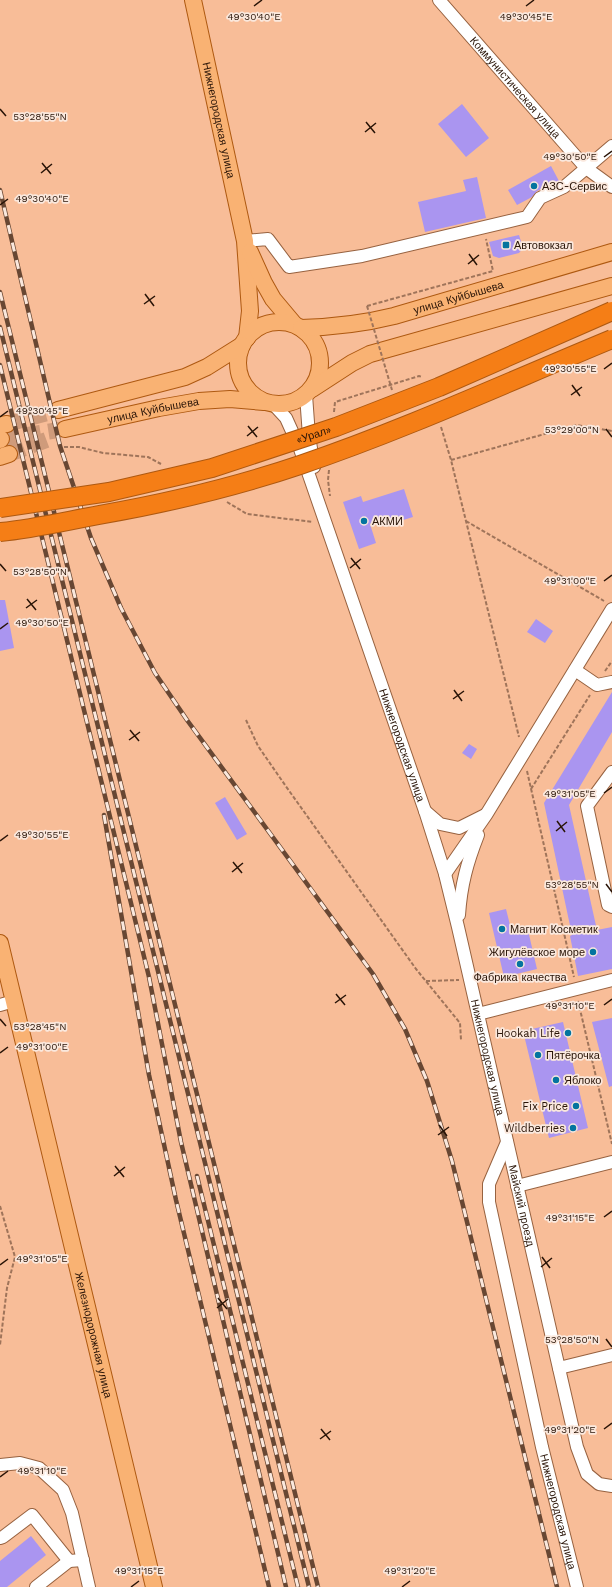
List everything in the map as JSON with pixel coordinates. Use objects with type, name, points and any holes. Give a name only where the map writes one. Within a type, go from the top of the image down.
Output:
[{"type":"highway","name":"«Урал»","points":[[0,508],[109,492],[212,468],[336,427],[439,387],[612,311]]},
{"type":"highway","name":"«Урал»","points":[[0,532],[20,530],[129,510],[213,491],[300,465],[446,410],[612,339]]},
{"type":"main road","name":"Нижнегородская улица","points":[[193,0],[245,241],[250,311],[244,342]]},
{"type":"main road","name":"Нижнегородская улица","points":[[245,241],[273,299],[297,326]]},
{"type":"main road","name":"улица Куйбышева","points":[[297,326],[331,328],[361,324],[394,316],[612,252]]},
{"type":"main road","points":[[309,392],[320,373],[320,356],[314,340],[297,326],[285,322],[268,323],[252,332],[244,342],[238,362],[241,379],[251,393],[270,404],[291,404],[309,392],[346,366],[370,354],[612,286]]},
{"type":"main road","points":[[592,292],[612,295]]},
{"type":"main road","name":"улица Куйбышева","points":[[58,410],[185,377],[207,367],[244,342]]},
{"type":"main road","name":"улица Куйбышева","points":[[64,437],[99,421],[199,401],[230,399],[270,404]]},
{"type":"main road","name":"Железнодорожная улица","points":[[0,943],[7,1003],[154,1587]]},
{"type":"street","name":"Коммунистическая улица","points":[[439,0],[586,168],[612,187]]},
{"type":"street","points":[[245,241],[268,239],[289,267],[362,256],[528,217],[540,198],[564,186],[612,146]]},
{"type":"street","points":[[309,392],[309,436],[320,508]]},
{"type":"street","name":"Нижнегородская улица","points":[[270,404],[286,418],[300,449],[425,811],[445,874],[507,1142],[489,1184],[489,1202],[542,1447],[577,1587]]},
{"type":"street","points":[[445,874],[486,815],[524,754],[575,670],[609,606]]},
{"type":"street","points":[[575,670],[597,685],[612,682]]},
{"type":"street","points":[[612,772],[587,806],[608,905],[612,907]]},
{"type":"street","points":[[425,811],[440,824],[459,828],[486,815]]},
{"type":"street","points":[[458,927],[461,891],[470,855],[486,815]]},
{"type":"street","points":[[478,1014],[576,989],[611,982]]},
{"type":"street","name":"Майский проезд","points":[[507,1142],[577,1447],[587,1474],[599,1484],[612,1486]]},
{"type":"street","points":[[517,1186],[612,1162]]},
{"type":"street","points":[[559,1368],[612,1355]]},
{"type":"street","points":[[0,1465],[20,1463],[39,1468],[63,1490],[72,1513],[89,1587]]},
{"type":"street","points":[[0,1538],[32,1514],[69,1561]]},
{"type":"street","points":[[36,1587],[69,1561],[83,1560]]},
{"type":"path","points":[[394,397],[368,306],[493,271],[483,228]]},
{"type":"path","points":[[440,422],[451,460],[524,754],[612,1144]]},
{"type":"path","points":[[451,460],[577,425],[612,431]]},
{"type":"path","points":[[64,437],[79,447]]},
{"type":"path","points":[[466,521],[609,606]]},
{"type":"path","points":[[531,789],[612,661]]},
{"type":"path","points":[[246,720],[258,746],[290,792],[416,969],[460,1023],[461,1040]]},
{"type":"path","points":[[0,1206],[15,1257],[7,1288],[0,1344]]},
{"type":"building","points":[[462,104],[489,138],[466,157],[438,124]]},
{"type":"building","name":"АЗС-Сервис","points":[[551,166],[559,181],[537,191],[532,197],[517,205],[508,190]]},
{"type":"building","points":[[477,177],[486,218],[425,232],[418,202],[466,191],[463,180]]},
{"type":"building","name":"Автовокзал","points":[[519,235],[523,248],[519,253],[499,258],[493,256],[489,242]]},
{"type":"building","name":"АКМИ","points":[[404,489],[413,517],[390,524],[388,518],[370,524],[376,543],[359,549],[343,502],[361,496],[363,502]]},
{"type":"building","points":[[0,600],[5,600],[14,648],[0,651]]},
{"type":"building","points":[[536,619],[553,631],[545,643],[527,632]]},
{"type":"building","points":[[612,692],[612,732],[569,805],[597,930],[612,927],[612,969],[578,976],[570,936],[572,935],[544,803]]},
{"type":"building","points":[[469,744],[477,749],[471,759],[462,753]]},
{"type":"building","points":[[225,797],[247,834],[237,840],[215,803]]},
{"type":"building","points":[[506,909],[511,929],[527,926],[537,969],[504,977],[489,913]]},
{"type":"building","points":[[612,1018],[612,1086],[609,1087],[592,1022]]},
{"type":"building","name":"Яблоко","points":[[563,1022],[588,1128],[549,1138],[523,1031]]},
{"type":"building","points":[[31,1536],[46,1555],[7,1587],[0,1587],[0,1561]]},
{"type":"tunnel","points":[[7,424],[58,410]]},
{"type":"tunnel","points":[[1,439],[65,429]]},
{"type":"tunnel","points":[[9,454],[49,439]]},
{"type":"railway","points":[[0,190],[60,446],[91,538],[121,608],[155,673],[187,720],[373,974],[405,1029],[427,1081],[452,1161],[557,1587]]},
{"type":"railway","points":[[0,292],[318,1587]]},
{"type":"railway","points":[[0,327],[309,1587]]},
{"type":"railway","points":[[0,365],[149,977],[181,1142],[286,1587]]},
{"type":"railway","points":[[104,815],[149,1075],[176,1200],[269,1587]]},
{"type":"railway","points":[[197,1176],[298,1587]]},
{"type":"place","name":"АЗС-Сервис","points":[[534,186]]},
{"type":"place","name":"Автовокзал","points":[[506,245]]},
{"type":"place","name":"АКМИ","points":[[364,521]]},
{"type":"place","name":"Магнит Косметик","points":[[502,929]]},
{"type":"place","name":"Жигулёвское море","points":[[593,952]]},
{"type":"place","name":"Фабрика качества","points":[[520,964]]},
{"type":"place","name":"Hookah Life","points":[[568,1033]]},
{"type":"place","name":"Пятёрочка","points":[[538,1055]]},
{"type":"place","name":"Яблоко","points":[[556,1080]]},
{"type":"place","name":"Fix Price","points":[[576,1106]]},
{"type":"place","name":"Wildberries","points":[[573,1128]]}]
